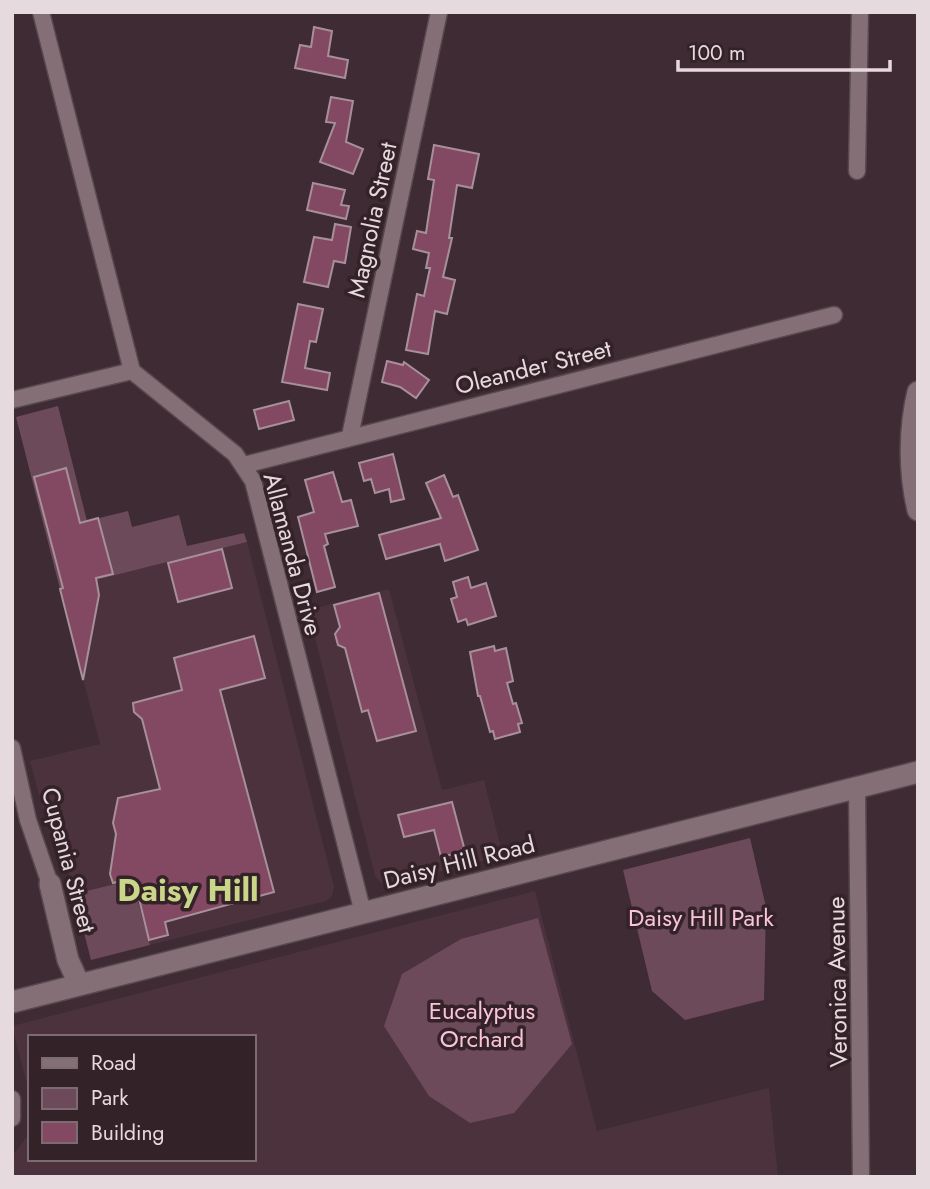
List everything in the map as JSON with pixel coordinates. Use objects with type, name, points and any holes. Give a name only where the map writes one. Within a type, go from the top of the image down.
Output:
[{"type":"street","points":[[12,400],[132,371],[41,12]]},
{"type":"street","name":"Magnolia Street","points":[[350,436],[439,12]]},
{"type":"street","points":[[857,171],[860,12]]},
{"type":"street","name":"Oleander Street","points":[[244,465],[834,315]]},
{"type":"street","name":"Allamanda Drive","points":[[132,371],[211,432],[244,465],[256,493],[363,913]]},
{"type":"street","points":[[918,392],[914,410],[912,478],[918,510]]},
{"type":"street","name":"Cupania Street","points":[[12,748],[20,822],[50,884],[68,960],[79,984]]},
{"type":"street","name":"Daisy Hill Road","points":[[12,1002],[918,772]]},
{"type":"street","name":"Veronica Avenue","points":[[858,788],[861,1177]]},
{"type":"street","points":[[12,1099],[12,1118]]},
{"type":"shaded area","points":[[247,542],[334,887],[332,896],[326,901],[150,945],[132,880],[74,894],[67,867],[49,832],[30,761],[100,744],[60,589]]},
{"type":"shaded area","points":[[389,589],[442,790],[484,780],[503,856],[382,884],[375,876],[308,610]]},
{"type":"shaded area","points":[[535,891],[597,1131],[769,1088],[778,1177],[12,1177],[12,1156],[28,1136],[28,1161],[256,1161],[256,1035],[28,1035],[28,1088],[12,1026]]},
{"type":"green space","points":[[58,406],[87,521],[128,511],[132,527],[179,515],[187,546],[244,533],[247,542],[60,589],[16,417]]},
{"type":"green space","name":"Daisy Hill Park","points":[[750,838],[766,907],[764,1000],[685,1020],[652,991],[623,870]]},
{"type":"green space","points":[[132,880],[150,945],[91,960],[74,894]]},
{"type":"green space","name":"Eucalyptus Orchard","points":[[538,918],[572,1044],[514,1113],[470,1123],[429,1096],[384,1026],[402,974],[461,939]]},
{"type":"building","points":[[314,27],[332,31],[328,56],[348,60],[345,78],[295,68],[300,45],[311,47]]},
{"type":"building","points":[[331,97],[353,101],[346,142],[363,149],[353,174],[320,162],[335,123],[326,122]]},
{"type":"building","points":[[434,145],[479,154],[472,188],[457,185],[449,238],[452,238],[443,277],[455,280],[447,314],[435,311],[428,354],[406,350],[417,294],[424,296],[430,268],[426,268],[429,253],[413,249],[417,231],[426,233],[434,180],[428,179]]},
{"type":"building","points":[[313,183],[345,190],[341,205],[349,206],[346,219],[307,210]]},
{"type":"building","points":[[335,224],[351,227],[345,263],[334,261],[328,287],[304,282],[314,237],[332,240]]},
{"type":"building","points":[[298,304],[323,309],[316,342],[310,341],[305,368],[330,373],[327,390],[282,382]]},
{"type":"building","points":[[387,361],[403,365],[404,362],[429,380],[416,398],[400,387],[382,382]]},
{"type":"building","points":[[289,401],[294,420],[259,429],[254,410]]},
{"type":"building","points":[[393,454],[404,499],[391,502],[389,489],[375,493],[371,479],[364,481],[359,463]]},
{"type":"building","points":[[66,468],[80,523],[98,518],[113,574],[96,578],[99,595],[83,680],[60,589],[63,588],[34,477]]},
{"type":"building","points":[[333,472],[342,502],[351,500],[358,526],[325,534],[328,544],[324,546],[335,587],[317,592],[298,517],[314,512],[305,480]]},
{"type":"building","points":[[444,475],[453,497],[458,495],[478,550],[445,561],[440,544],[386,559],[379,535],[441,518],[426,483]]},
{"type":"building","points":[[222,549],[232,588],[178,602],[168,563]]},
{"type":"building","points":[[468,577],[471,588],[486,583],[496,616],[468,625],[466,619],[458,622],[451,599],[457,597],[453,582]]},
{"type":"building","points":[[379,593],[416,731],[377,741],[368,710],[362,712],[345,648],[338,645],[335,634],[340,627],[334,605]]},
{"type":"building","points":[[254,636],[265,678],[220,690],[274,892],[165,922],[168,935],[149,940],[134,878],[113,883],[110,874],[116,834],[113,823],[118,798],[160,789],[142,719],[134,712],[133,703],[182,690],[174,658]]},
{"type":"building","points":[[494,646],[495,651],[506,648],[513,681],[507,683],[522,723],[518,724],[520,732],[495,739],[478,696],[470,652]]},
{"type":"building","points":[[452,802],[465,851],[441,857],[434,830],[404,837],[398,815]]},
{"type":"district","name":"Daisy Hill","points":[[188,890]]}]
